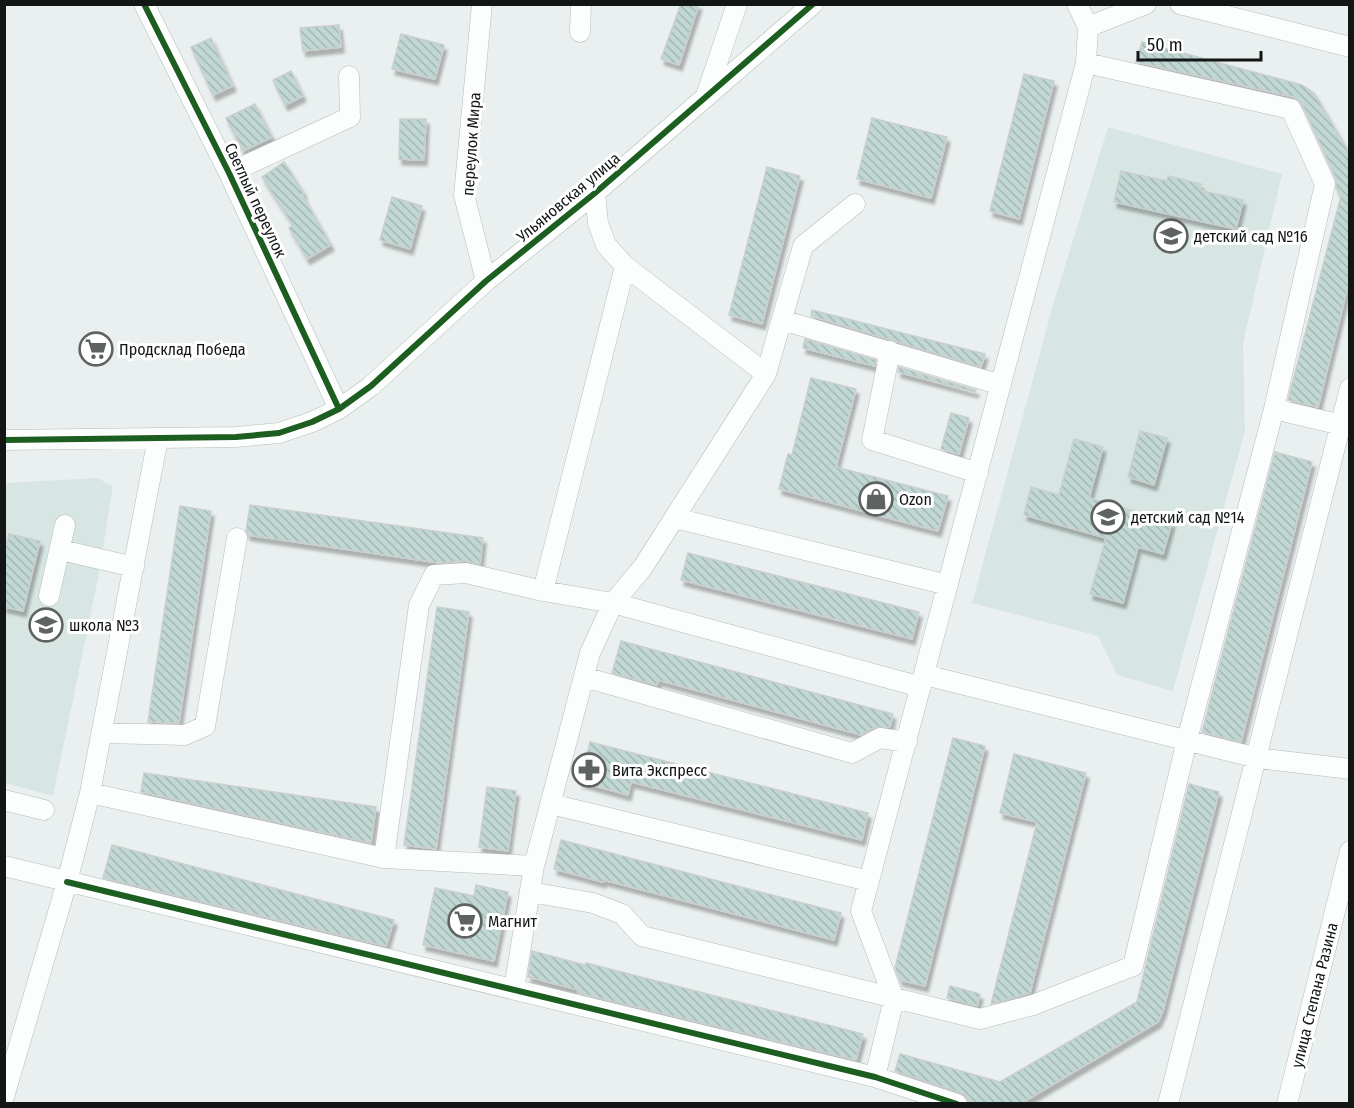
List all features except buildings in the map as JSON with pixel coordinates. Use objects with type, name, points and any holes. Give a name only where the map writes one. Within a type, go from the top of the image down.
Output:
[{"type":"street","name":"Светлый переулок","points":[[144,4],[229,173],[339,409]]},
{"type":"street","name":"переулок Мира","points":[[482,4],[464,195],[486,281]]},
{"type":"street","points":[[580,4],[580,32]]},
{"type":"street","points":[[706,97],[737,4]]},
{"type":"street","name":"Ульяновская улица","points":[[4,440],[236,437],[279,432],[312,422],[339,409],[371,386],[486,281],[594,194],[813,4]]},
{"type":"street","points":[[875,1077],[894,999],[861,911],[1086,63],[1088,27],[1077,4]]},
{"type":"street","points":[[1088,27],[1146,4]]},
{"type":"street","points":[[1180,4],[1350,47]]},
{"type":"street","points":[[530,892],[593,903],[622,914],[642,936],[980,1019],[1033,1005],[1133,966],[1187,740],[1274,409],[1325,184],[1291,109],[1086,63]]},
{"type":"street","points":[[229,173],[350,117],[349,76]]},
{"type":"street","points":[[594,194],[598,223],[606,245],[625,266],[766,374]]},
{"type":"street","points":[[514,989],[534,866],[590,653],[613,603],[643,567],[766,374],[803,246],[855,204]]},
{"type":"street","points":[[543,591],[625,266]]},
{"type":"street","points":[[782,320],[1001,385]]},
{"type":"street","points":[[890,351],[872,440],[978,472]]},
{"type":"street","points":[[1168,1104],[1345,426],[1350,388]]},
{"type":"street","points":[[1274,409],[1345,426]]},
{"type":"street","points":[[4,1097],[67,882],[90,793],[158,438]]},
{"type":"street","points":[[675,518],[948,585]]},
{"type":"street","points":[[49,596],[65,525]]},
{"type":"street","points":[[103,733],[185,735],[205,726],[237,538]]},
{"type":"street","points":[[61,550],[134,567]]},
{"type":"street","points":[[384,858],[420,605],[434,575],[466,573],[543,591],[613,603],[923,681],[1187,740],[1257,758],[1350,769]]},
{"type":"street","points":[[584,676],[852,753],[880,738],[907,742]]},
{"type":"street","points":[[90,793],[384,858],[534,866]]},
{"type":"street","points":[[4,800],[44,810]]},
{"type":"street","points":[[551,804],[869,881]]},
{"type":"street","name":"улица Степана Разина","points":[[1287,1104],[1350,851]]},
{"type":"street","points":[[4,866],[875,1077],[957,1104]]},
{"type":"shaded area","name":"детский сад №14","points":[[1108,127],[1282,174],[1243,344],[1245,431],[1173,691],[1117,675],[1098,636],[972,603],[1055,298]]},
{"type":"shaded area","name":"школа №3","points":[[97,478],[113,486],[98,579],[53,796],[5,783],[5,483]]},
{"type":"cycle path","points":[[144,4],[229,173],[339,409]]},
{"type":"cycle path","points":[[4,440],[236,437],[279,433],[312,422],[339,409],[371,386],[486,281],[595,193],[813,4]]},
{"type":"cycle path","points":[[67,882],[875,1077],[957,1104]]},
{"type":"place","name":"детский сад №16","points":[[1171,236]]},
{"type":"place","name":"Продсклад Победа","points":[[96,349]]},
{"type":"place","name":"Ozon","points":[[876,499]]},
{"type":"place","name":"детский сад №14","points":[[1108,517]]},
{"type":"place","name":"школа №3","points":[[46,625]]},
{"type":"place","name":"Вита Экспресс","points":[[589,770]]},
{"type":"place","name":"Магнит","points":[[465,921]]}]
